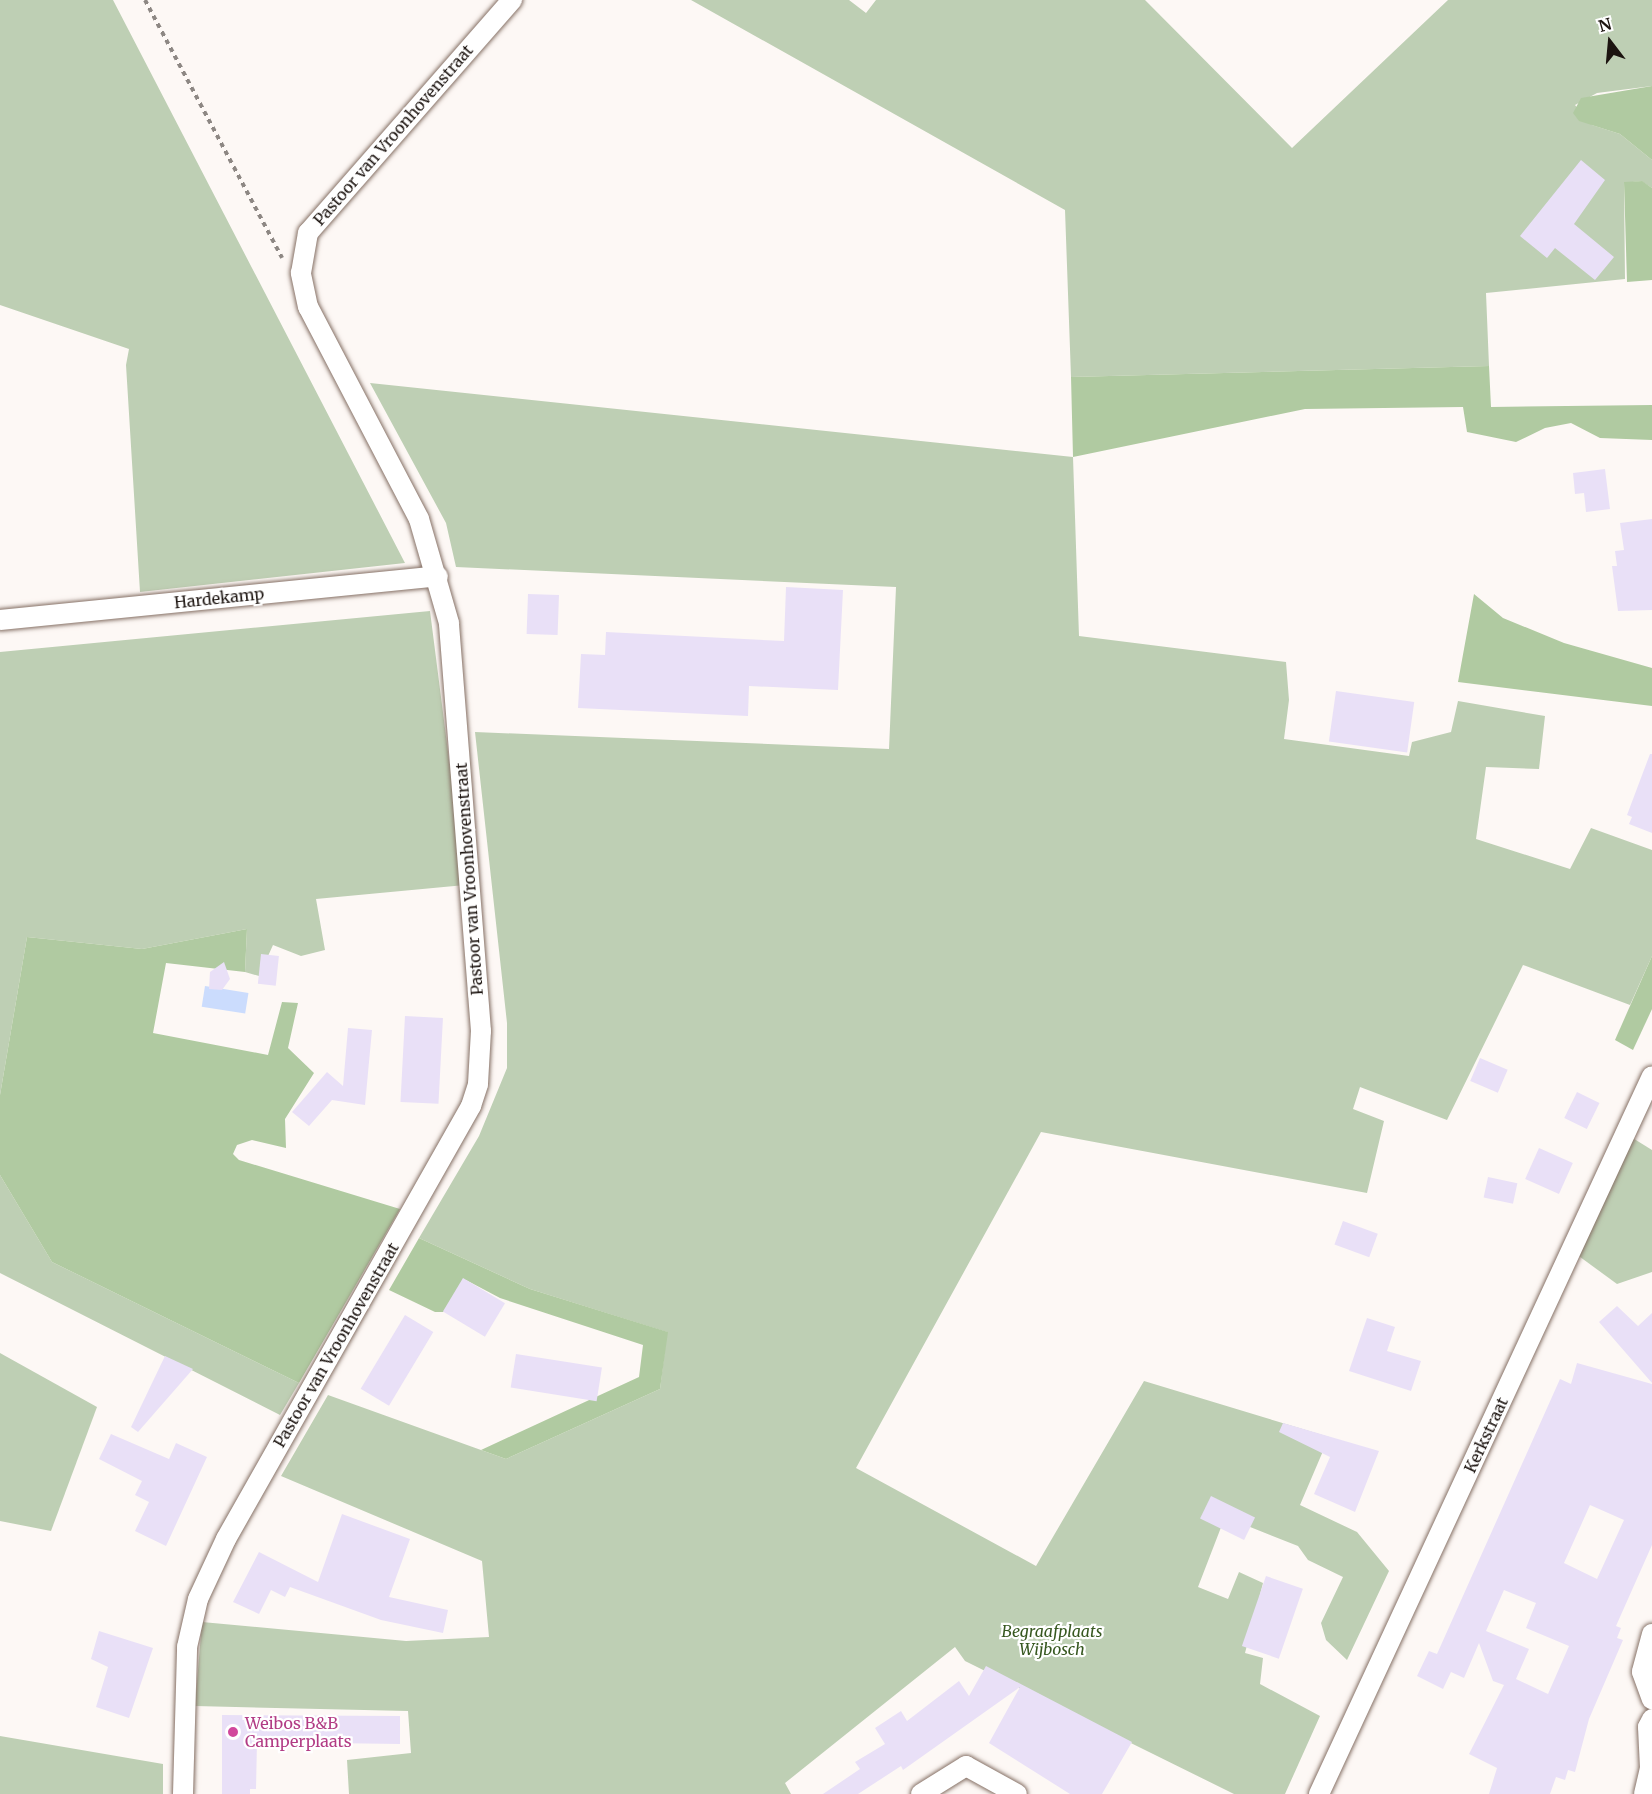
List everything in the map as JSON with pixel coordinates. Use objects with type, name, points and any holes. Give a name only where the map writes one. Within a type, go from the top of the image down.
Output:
[{"type":"street","name":"Pastoor van Vroonhovenstraat","points":[[183,1794],[187,1647],[198,1599],[226,1539],[471,1106],[478,1084],[482,1062],[449,623],[438,576],[419,519],[308,307],[301,273],[308,233],[512,0]]},
{"type":"street","name":"Hardekamp","points":[[0,620],[438,576]]},
{"type":"street","name":"Kerkstraat","points":[[1319,1794],[1652,1076]]},
{"type":"street","points":[[1652,1634],[1642,1672],[1652,1698]]},
{"type":"street","points":[[1644,1794],[1650,1768],[1648,1727],[1652,1719]]},
{"type":"street","points":[[921,1794],[966,1766],[1017,1794]]},
{"type":"path","points":[[145,0],[276,254],[301,273]]},
{"type":"green space","points":[[0,0],[113,0],[405,563],[140,592],[126,365],[129,349],[0,305]]},
{"type":"green space","points":[[691,0],[849,0],[866,13],[876,0],[1145,0],[1292,148],[1448,0],[1652,0],[1652,86],[1597,93],[1575,105],[1592,125],[1620,134],[1652,160],[1652,188],[1641,181],[1624,183],[1625,279],[1486,293],[1489,366],[1071,377],[1065,210]]},
{"type":"green space","points":[[1652,86],[1652,160],[1620,134],[1579,121],[1573,113],[1581,98]]},
{"type":"green space","points":[[1642,181],[1652,188],[1652,280],[1627,282],[1624,182]]},
{"type":"green space","points":[[1489,366],[1491,407],[1652,405],[1652,440],[1600,438],[1571,423],[1545,428],[1516,442],[1467,432],[1463,407],[1305,409],[1073,457],[1071,377]]},
{"type":"green space","name":"Begraafplaats Wijbosch","points":[[370,383],[1073,457],[1079,636],[1286,662],[1289,700],[1284,739],[1409,756],[1412,742],[1451,732],[1458,701],[1545,716],[1539,769],[1486,767],[1476,839],[1570,869],[1591,828],[1652,850],[1652,956],[1630,1005],[1523,965],[1447,1120],[1360,1087],[1353,1109],[1384,1121],[1367,1193],[1041,1132],[856,1468],[1036,1566],[1144,1381],[1329,1437],[1300,1505],[1357,1532],[1389,1571],[1347,1660],[1326,1640],[1321,1623],[1343,1577],[1308,1560],[1298,1546],[1225,1517],[1198,1587],[1228,1599],[1239,1572],[1263,1583],[1245,1653],[1263,1658],[1260,1684],[1320,1716],[1285,1794],[1234,1794],[965,1661],[955,1647],[785,1783],[791,1794],[349,1794],[347,1760],[411,1753],[408,1711],[195,1706],[202,1622],[406,1641],[489,1637],[482,1561],[281,1476],[328,1395],[506,1459],[660,1389],[667,1332],[530,1289],[419,1238],[479,1136],[507,1068],[507,1023],[475,732],[889,749],[896,587],[456,567],[446,523]]},
{"type":"green space","points":[[1474,594],[1503,618],[1564,643],[1652,668],[1652,706],[1458,682]]},
{"type":"green space","points":[[430,611],[465,885],[316,899],[325,950],[301,956],[273,945],[259,976],[245,972],[247,929],[142,949],[27,937],[0,1095],[0,652]]},
{"type":"green space","points":[[247,929],[245,972],[166,963],[153,1033],[268,1055],[282,1002],[298,1003],[288,1048],[314,1073],[285,1119],[286,1148],[252,1140],[237,1145],[233,1154],[239,1160],[400,1209],[299,1383],[52,1262],[0,1175],[0,1095],[27,937],[142,949]]},
{"type":"green space","points":[[1652,956],[1652,1009],[1633,1050],[1615,1040]]},
{"type":"green space","points":[[1631,1137],[1652,1150],[1652,1272],[1617,1284],[1576,1254]]},
{"type":"green space","points":[[0,1175],[52,1262],[299,1383],[280,1415],[0,1273]]},
{"type":"green space","points":[[419,1238],[530,1289],[668,1332],[660,1389],[506,1459],[481,1450],[639,1377],[643,1345],[500,1298],[466,1280],[448,1312],[435,1312],[389,1290]]},
{"type":"green space","points":[[0,1353],[97,1407],[51,1531],[0,1521]]},
{"type":"green space","points":[[0,1736],[163,1764],[163,1794],[0,1794]]},
{"type":"water","points":[[205,986],[248,993],[245,1014],[202,1007]]},
{"type":"building","points":[[1581,160],[1605,180],[1574,224],[1614,257],[1595,280],[1555,248],[1547,258],[1520,236]]},
{"type":"building","points":[[1605,469],[1610,509],[1586,512],[1584,493],[1575,494],[1573,473]]},
{"type":"building","points":[[1652,519],[1652,610],[1618,611],[1612,566],[1617,566],[1615,551],[1624,550],[1620,523]]},
{"type":"building","points":[[786,587],[843,590],[838,690],[749,686],[748,716],[578,708],[581,654],[605,655],[606,632],[784,641]]},
{"type":"building","points":[[528,594],[559,595],[558,635],[527,634]]},
{"type":"building","points":[[1336,691],[1414,702],[1407,752],[1329,742]]},
{"type":"building","points":[[1650,754],[1652,754],[1652,833],[1629,824],[1632,817],[1627,815]]},
{"type":"building","points":[[261,954],[279,956],[276,986],[258,984]]},
{"type":"building","points":[[224,962],[230,979],[222,990],[209,989],[210,972]]},
{"type":"building","points":[[405,1016],[443,1018],[438,1104],[400,1102]]},
{"type":"building","points":[[348,1028],[372,1030],[365,1105],[332,1100],[309,1126],[292,1112],[327,1072],[343,1086]]},
{"type":"building","points":[[1480,1058],[1508,1070],[1498,1093],[1470,1081]]},
{"type":"building","points":[[1577,1092],[1599,1103],[1587,1129],[1564,1118]]},
{"type":"building","points":[[1539,1148],[1573,1163],[1559,1194],[1525,1179]]},
{"type":"building","points":[[1488,1177],[1517,1183],[1513,1204],[1484,1198]]},
{"type":"building","points":[[1343,1221],[1378,1234],[1369,1257],[1334,1244]]},
{"type":"building","points":[[463,1278],[505,1303],[485,1337],[443,1311]]},
{"type":"building","points":[[1617,1306],[1638,1326],[1652,1313],[1652,1383],[1599,1322]]},
{"type":"building","points":[[405,1315],[433,1332],[389,1406],[361,1389]]},
{"type":"building","points":[[1367,1318],[1395,1327],[1387,1351],[1421,1361],[1411,1391],[1349,1371]]},
{"type":"building","points":[[516,1354],[602,1368],[597,1401],[511,1388]]},
{"type":"building","points":[[165,1356],[193,1369],[138,1432],[131,1427]]},
{"type":"building","points":[[1577,1363],[1652,1384],[1652,1545],[1616,1626],[1621,1628],[1617,1638],[1623,1640],[1589,1719],[1575,1772],[1568,1770],[1565,1780],[1556,1777],[1550,1794],[1489,1794],[1497,1768],[1469,1754],[1504,1685],[1493,1681],[1479,1643],[1464,1678],[1451,1672],[1443,1689],[1417,1676],[1429,1651],[1437,1654],[1560,1379],[1571,1384]],"holes":[[[1590,1505],[1624,1520],[1597,1579],[1564,1563]],[[1504,1590],[1536,1603],[1526,1628],[1569,1646],[1548,1694],[1516,1679],[1529,1649],[1486,1631]]]},
{"type":"building","points":[[1283,1423],[1379,1451],[1355,1512],[1314,1494],[1330,1457],[1279,1432]]},
{"type":"building","points":[[111,1434],[169,1459],[176,1443],[207,1457],[166,1546],[135,1531],[149,1502],[135,1495],[142,1481],[99,1459]]},
{"type":"building","points":[[1211,1496],[1255,1517],[1244,1540],[1200,1518]]},
{"type":"building","points":[[342,1514],[410,1539],[389,1597],[448,1610],[443,1633],[381,1620],[290,1587],[285,1597],[271,1590],[259,1614],[233,1602],[259,1552],[318,1582]]},
{"type":"building","points":[[1266,1576],[1303,1589],[1279,1659],[1242,1646]]},
{"type":"building","points":[[99,1631],[153,1648],[129,1718],[96,1707],[108,1667],[91,1659]]},
{"type":"building","points":[[986,1666],[1132,1742],[1102,1794],[1070,1794],[989,1743],[1020,1687],[903,1770],[901,1766],[858,1794],[823,1794],[860,1769],[855,1762],[885,1744],[875,1728],[901,1711],[907,1721],[959,1681],[969,1696]]},
{"type":"building","points":[[222,1715],[400,1716],[400,1744],[257,1742],[256,1789],[250,1789],[250,1794],[222,1794]]},
{"type":"place","name":"Weibos B&B Camperplaats","points":[[233,1732]]}]
